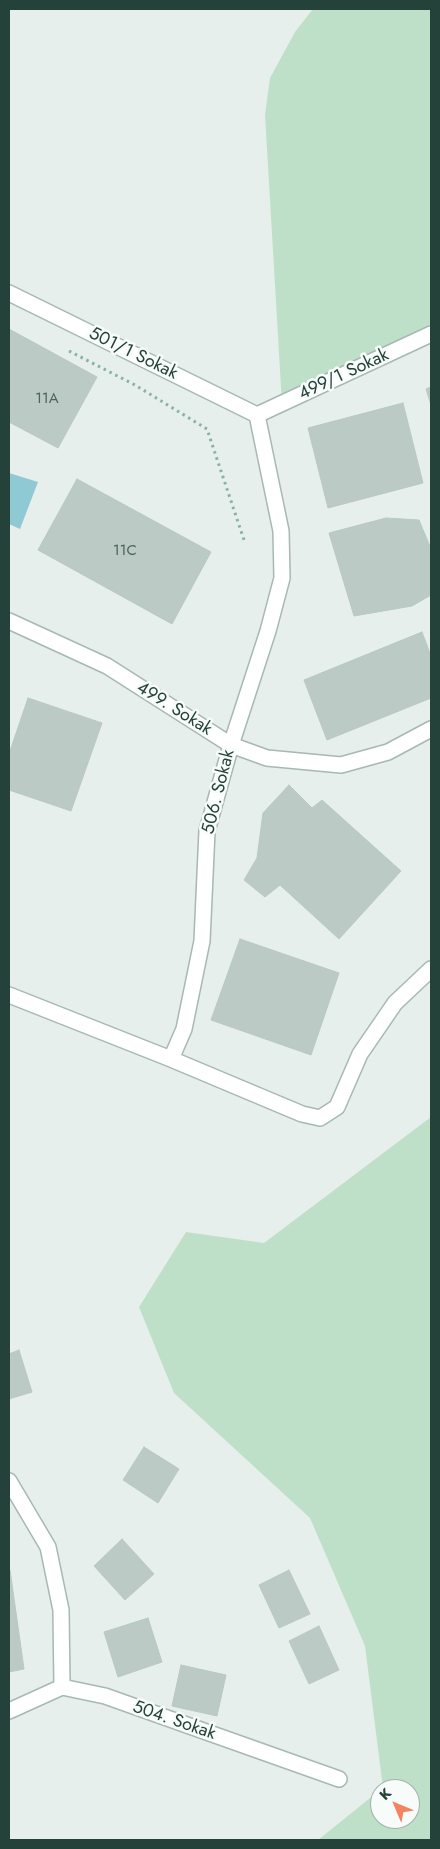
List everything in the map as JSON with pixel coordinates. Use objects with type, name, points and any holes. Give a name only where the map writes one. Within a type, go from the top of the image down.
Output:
[{"type":"street","name":"501/1 Sokak","points":[[9,293],[256,415]]},
{"type":"street","name":"499/1 Sokak","points":[[256,415],[431,334]]},
{"type":"street","name":"506. Sokak","points":[[171,1059],[184,1029],[202,941],[207,831],[231,745],[268,631],[282,578],[282,531],[256,415]]},
{"type":"street","name":"499. Sokak","points":[[9,621],[107,666],[231,745],[267,758],[341,765],[388,752],[431,729]]},
{"type":"street","points":[[9,995],[171,1059],[302,1114],[320,1118],[338,1107],[360,1054],[395,1003],[431,969]]},
{"type":"street","points":[[9,1481],[48,1547],[61,1610],[62,1687],[9,1711]]},
{"type":"street","name":"504. Sokak","points":[[62,1687],[104,1696],[339,1779]]},
{"type":"path","points":[[68,350],[135,385],[208,429],[244,543]]},
{"type":"green space","points":[[313,9],[431,9],[431,334],[282,404],[265,115],[270,78],[295,32]]},
{"type":"green space","points":[[431,1117],[431,1840],[318,1840],[370,1798],[370,1829],[420,1829],[420,1779],[382,1779],[365,1646],[310,1518],[174,1393],[139,1307],[186,1232],[264,1243]]},
{"type":"water","points":[[9,473],[38,482],[20,529],[9,524]]},
{"type":"building","points":[[9,329],[97,377],[58,448],[9,422]]},
{"type":"building","points":[[431,387],[431,405],[426,389]]},
{"type":"building","points":[[403,403],[423,483],[328,508],[308,428]]},
{"type":"building","points":[[77,479],[211,552],[172,624],[38,550]]},
{"type":"building","points":[[386,518],[419,520],[431,549],[431,595],[412,606],[354,616],[329,533]]},
{"type":"building","points":[[422,632],[431,656],[431,698],[327,740],[304,680]]},
{"type":"building","points":[[28,698],[102,723],[71,811],[9,790],[9,754]]},
{"type":"building","points":[[289,785],[312,808],[322,800],[401,871],[339,939],[280,885],[265,897],[244,880],[257,858],[263,813]]},
{"type":"building","points":[[240,939],[339,973],[311,1055],[211,1020]]},
{"type":"building","points":[[19,1350],[32,1392],[9,1399],[9,1354]]},
{"type":"building","points":[[144,1447],[179,1469],[158,1503],[123,1480]]},
{"type":"building","points":[[122,1539],[154,1574],[125,1600],[94,1566]]},
{"type":"building","points":[[9,1570],[24,1669],[9,1672]]},
{"type":"building","points":[[289,1570],[310,1614],[279,1628],[259,1585]]},
{"type":"building","points":[[148,1618],[162,1662],[118,1677],[104,1632]]},
{"type":"building","points":[[319,1626],[339,1670],[309,1684],[289,1641]]},
{"type":"building","points":[[181,1665],[226,1675],[217,1716],[172,1706]]}]
